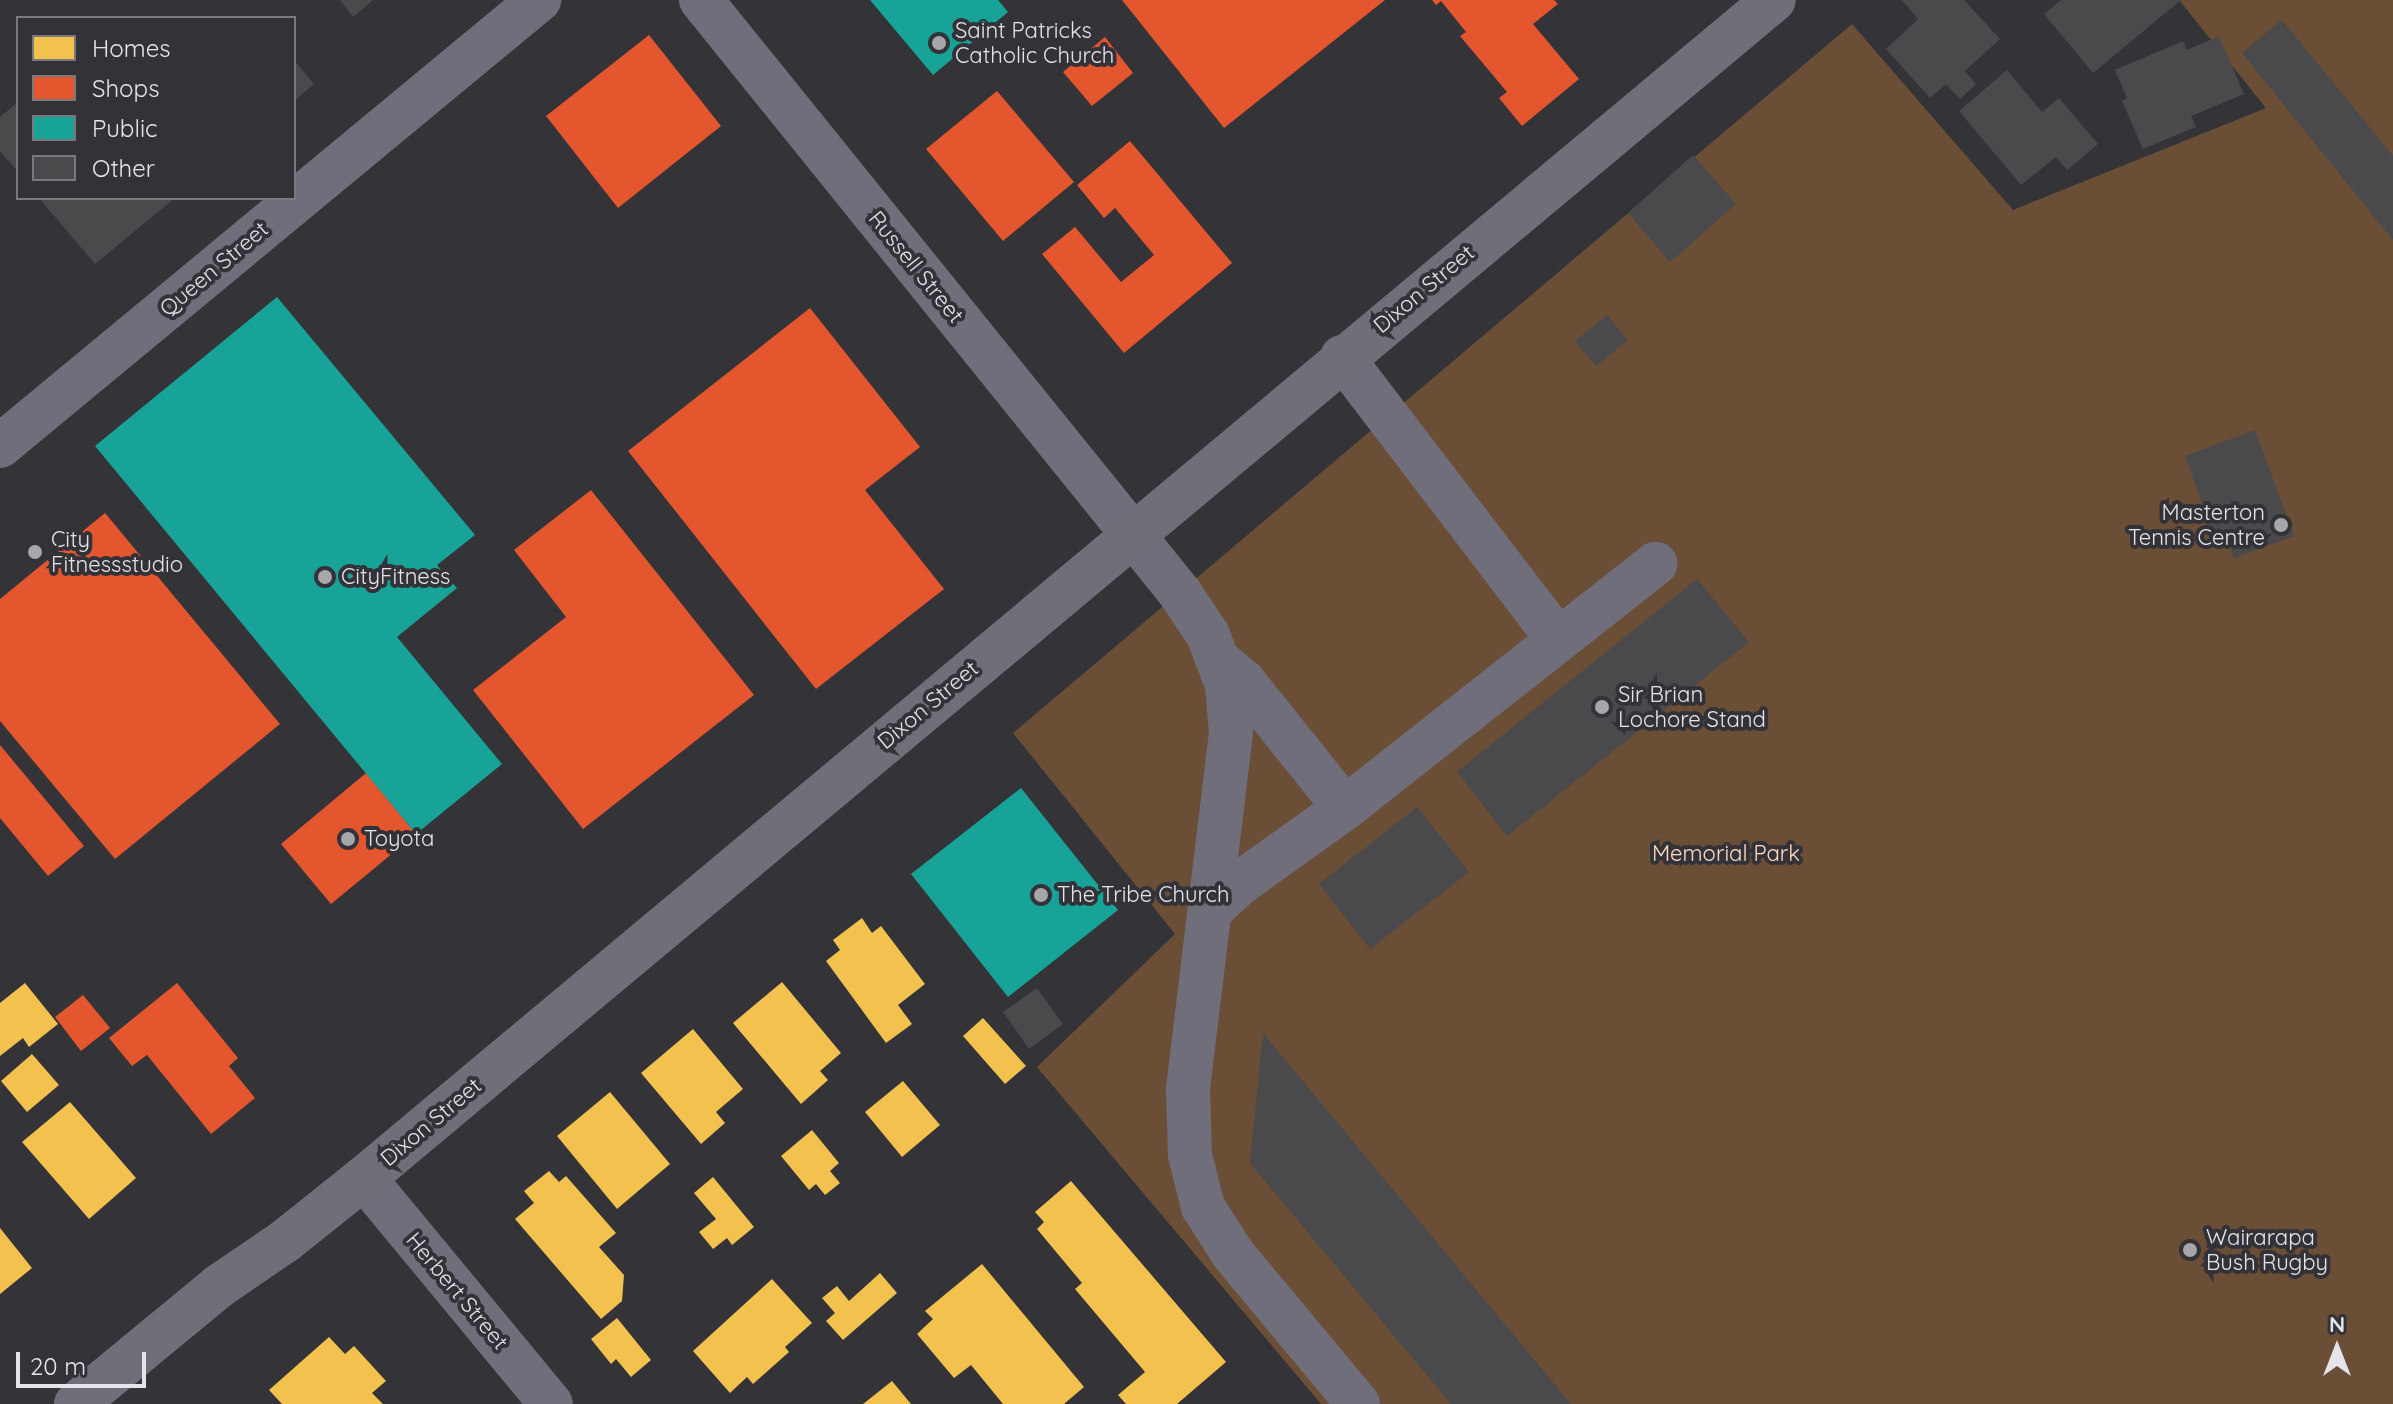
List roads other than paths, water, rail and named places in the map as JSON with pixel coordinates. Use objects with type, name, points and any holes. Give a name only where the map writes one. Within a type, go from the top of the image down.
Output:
[{"type":"main road","name":"Dixon Street","points":[[76,1404],[219,1286],[285,1241],[364,1178],[1342,357],[1774,0]]},
{"type":"street","name":"Queen Street","points":[[0,446],[539,0]]},
{"type":"street","name":"Russell Street","points":[[701,0],[1180,593],[1208,635],[1217,658]]},
{"type":"street","points":[[1342,357],[1557,638]]},
{"type":"street","points":[[1211,910],[1239,884],[1345,808],[1557,638],[1655,564]]},
{"type":"street","points":[[1217,658],[1244,682],[1345,808]]},
{"type":"street","points":[[1217,658],[1227,685],[1231,733],[1188,1089],[1190,1155],[1203,1207],[1233,1254],[1358,1404]]},
{"type":"street","name":"Herbert Street","points":[[364,1178],[551,1404]]},
{"type":"place","name":"Saint Patricks Catholic Church","points":[[939,43]]},
{"type":"place","name":"Masterton Tennis Centre","points":[[2281,525]]},
{"type":"place","name":"City Fitnessstudio","points":[[35,552]]},
{"type":"place","name":"CityFitness","points":[[325,577]]},
{"type":"place","name":"Sir Brian Lochore Stand","points":[[1602,707]]},
{"type":"place","name":"Toyota","points":[[348,839]]},
{"type":"place","name":"The Tribe Church","points":[[1041,895]]},
{"type":"place","name":"Wairarapa Bush Rugby","points":[[2190,1250]]},
{"type":"park label","name":"Memorial Park","points":[[1726,854]]}]
